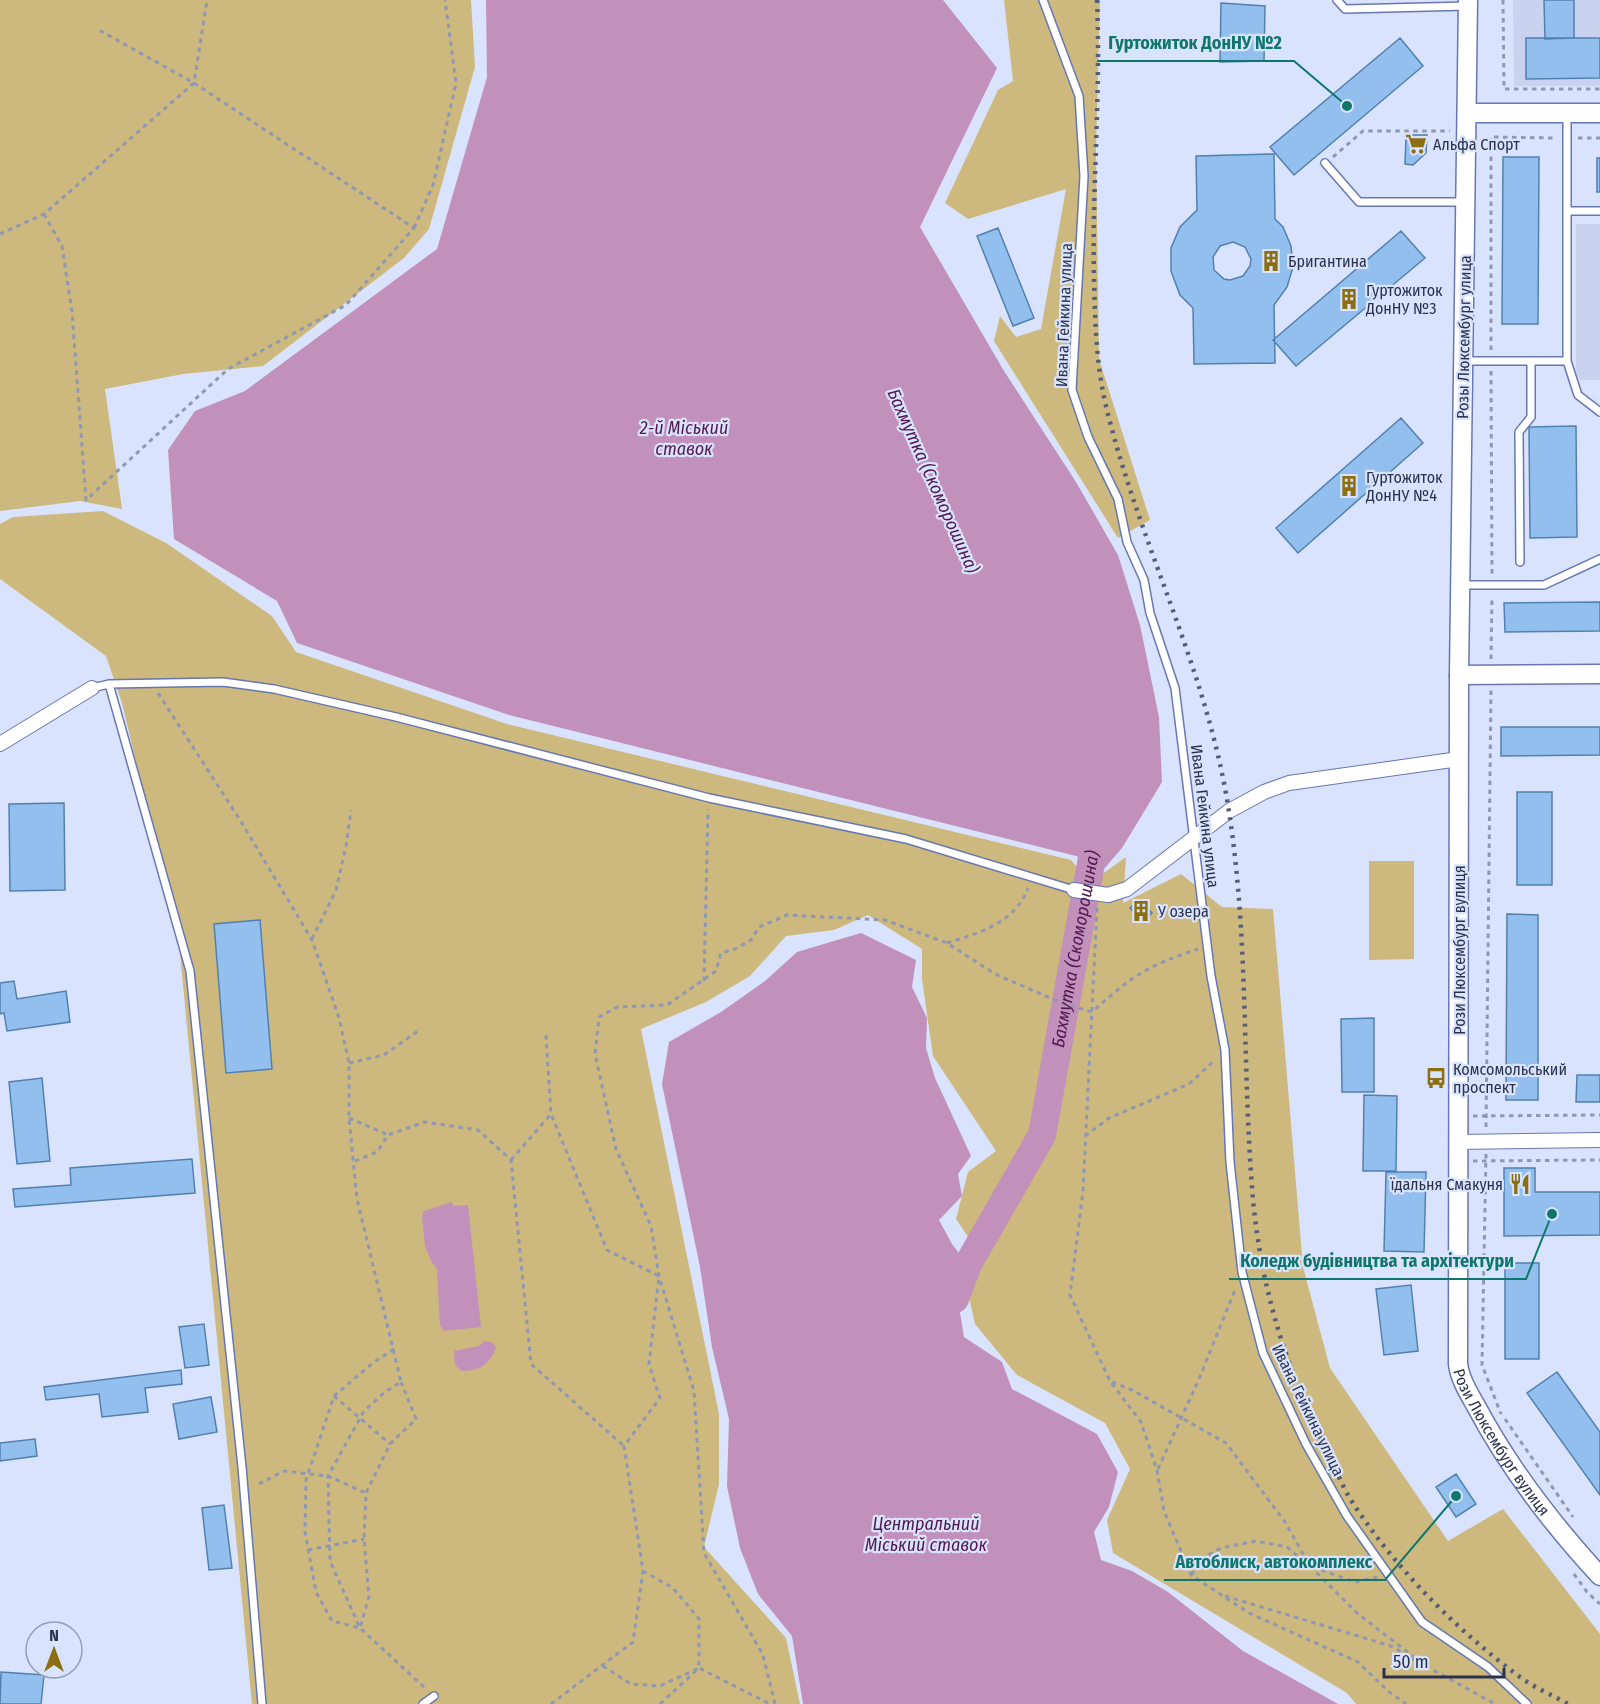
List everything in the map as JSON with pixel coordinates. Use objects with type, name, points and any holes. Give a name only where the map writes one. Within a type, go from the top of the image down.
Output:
[{"type":"street","name":"Розы Люксембург улица","points":[[1459,675],[1468,3]]},
{"type":"street","points":[[1467,113],[1600,113]]},
{"type":"street","points":[[1459,675],[1600,674]]},
{"type":"street","name":"Рози Люксембург вулиця","points":[[1459,675],[1459,1373],[1487,1427],[1527,1486],[1559,1531],[1600,1576]]},
{"type":"street","points":[[0,744],[92,688]]},
{"type":"street","points":[[1074,890],[1116,894],[1127,889],[1195,835],[1241,804],[1289,783],[1460,759]]},
{"type":"street","points":[[1458,1142],[1600,1140]]},
{"type":"lane","name":"Ивана Гейкина улица","points":[[1043,0],[1079,96],[1084,176],[1072,390],[1088,437],[1118,499],[1127,542],[1144,580],[1150,613],[1175,688],[1208,946],[1225,1050],[1230,1162],[1242,1272],[1263,1353],[1306,1444],[1347,1516],[1422,1622],[1488,1667],[1527,1704]]},
{"type":"lane","points":[[1337,0],[1345,9],[1468,3]]},
{"type":"lane","points":[[1567,113],[1567,361],[1578,395],[1600,412]]},
{"type":"lane","points":[[1325,163],[1359,202],[1466,202]]},
{"type":"lane","points":[[1567,212],[1600,212]]},
{"type":"lane","points":[[1464,361],[1567,361]]},
{"type":"lane","points":[[1520,562],[1520,432],[1531,417],[1530,361]]},
{"type":"lane","points":[[1461,585],[1544,585],[1600,559]]},
{"type":"lane","points":[[92,688],[109,684],[223,682],[274,689],[396,717],[709,798],[906,839],[1074,890]]},
{"type":"lane","points":[[109,684],[190,971],[242,1467],[262,1704]]},
{"type":"lane","points":[[423,1704],[434,1696]]},
{"type":"path","points":[[0,234],[44,214],[194,83],[207,0]]},
{"type":"path","points":[[44,214],[62,246],[72,312],[86,500],[228,369],[346,305],[414,228],[432,185],[456,83],[444,0]]},
{"type":"path","points":[[1503,0],[1504,89],[1600,89]]},
{"type":"path","points":[[99,30],[194,83],[414,228]]},
{"type":"path","points":[[1325,163],[1363,130],[1450,130]]},
{"type":"path","points":[[1574,1518],[1503,1417],[1482,1365],[1492,585],[1491,137],[1600,138]]},
{"type":"path","points":[[152,683],[240,820],[312,940],[339,1018],[349,1063],[349,1118],[357,1199],[401,1382],[416,1419],[390,1444],[366,1493],[364,1539],[369,1597],[360,1628]]},
{"type":"path","points":[[704,981],[709,798]]},
{"type":"path","points":[[312,940],[336,890],[351,810]]},
{"type":"path","points":[[946,943],[982,932],[1012,914],[1023,902],[1035,878]]},
{"type":"path","points":[[1098,894],[1083,1191],[1070,1295],[1110,1381],[1141,1422],[1157,1470],[1164,1511],[1191,1575],[1250,1613],[1358,1662],[1388,1691],[1406,1704]]},
{"type":"path","points":[[772,1704],[763,1655],[704,1553],[694,1391],[659,1276],[651,1226],[616,1149],[595,1054],[598,1017],[617,1007],[667,1005],[716,971],[721,953],[752,940],[759,927],[787,915],[885,920],[946,943],[995,974],[1062,1003],[1092,1012]]},
{"type":"path","points":[[1092,1012],[1127,980],[1158,962],[1208,946]]},
{"type":"path","points":[[349,1063],[384,1055],[418,1031]]},
{"type":"path","points":[[546,1035],[551,1114],[607,1250],[659,1276]]},
{"type":"path","points":[[1085,1136],[1109,1118],[1189,1084],[1225,1050]]},
{"type":"path","points":[[511,1160],[551,1114]]},
{"type":"path","points":[[1458,1116],[1600,1115]]},
{"type":"path","points":[[349,1118],[388,1135]]},
{"type":"path","points":[[355,1162],[377,1152],[388,1135],[425,1122],[478,1130],[511,1160],[531,1364],[624,1446],[643,1571],[633,1642],[551,1704]]},
{"type":"path","points":[[1458,1161],[1600,1160]]},
{"type":"path","points":[[1157,1470],[1199,1379],[1242,1272]]},
{"type":"path","points":[[624,1446],[660,1398],[649,1364],[659,1276]]},
{"type":"path","points":[[360,1628],[332,1621],[316,1592],[305,1532],[308,1475],[334,1396],[394,1349]]},
{"type":"path","points":[[1110,1381],[1180,1416],[1226,1443],[1285,1522],[1310,1566],[1355,1582],[1389,1575]]},
{"type":"path","points":[[401,1382],[385,1392],[360,1418],[328,1476],[330,1561],[360,1628],[434,1696]]},
{"type":"path","points":[[334,1396],[390,1444]]},
{"type":"path","points":[[259,1484],[284,1471],[328,1476],[366,1493]]},
{"type":"path","points":[[308,1550],[364,1539]]},
{"type":"path","points":[[1191,1575],[1208,1555],[1221,1548],[1256,1541],[1287,1547],[1357,1612],[1427,1667]]},
{"type":"path","points":[[643,1571],[673,1588],[699,1619],[699,1668],[660,1704]]},
{"type":"path","points":[[1222,1595],[1391,1646],[1495,1704]]},
{"type":"path","points":[[603,1665],[631,1684],[660,1686],[699,1668]]},
{"type":"path","points":[[699,1668],[772,1704]]},
{"type":"shaded area","points":[[0,0],[471,0],[475,67],[429,229],[404,258],[263,366],[183,374],[105,389],[122,509],[80,501],[0,511]]},
{"type":"shaded area","points":[[1004,0],[1100,0],[1096,150],[1099,359],[1150,520],[1118,538],[994,341],[1000,316],[1016,337],[1041,329],[1066,189],[968,219],[945,203],[998,90],[1013,81]]},
{"type":"shaded area","points":[[1513,0],[1600,0],[1600,86],[1514,86]]},
{"type":"shaded area","points":[[1576,224],[1600,224],[1600,380],[1580,380],[1576,371]]},
{"type":"shaded area","points":[[103,511],[166,543],[272,616],[296,652],[507,724],[1071,860],[1090,883],[1126,857],[1123,903],[1181,874],[1222,907],[1273,909],[1303,1267],[1330,1368],[1448,1541],[1503,1509],[1600,1634],[1600,1704],[1356,1704],[1347,1693],[1113,1553],[1107,1520],[1130,1469],[1105,1423],[1017,1375],[975,1324],[969,1297],[981,1256],[956,1219],[968,1172],[996,1151],[933,1056],[922,979],[922,949],[868,915],[834,930],[786,936],[750,976],[706,1002],[641,1029],[719,1414],[719,1484],[704,1547],[786,1638],[800,1704],[252,1704],[179,943],[122,703],[106,656],[0,579],[0,524],[13,517]]},
{"type":"shaded area","points":[[1369,861],[1414,861],[1414,959],[1369,960]]},
{"type":"water","name":"2-й Міський ставок","points":[[486,0],[943,0],[997,68],[920,227],[1004,371],[1076,482],[1118,555],[1140,625],[1159,717],[1162,782],[1122,848],[1097,877],[1088,878],[1080,857],[509,715],[297,643],[277,601],[174,539],[168,450],[195,411],[245,391],[437,249],[487,77]]},
{"type":"water","name":"Центральний Міський ставок","points":[[861,933],[916,960],[912,987],[927,1018],[926,1048],[935,1078],[971,1156],[958,1174],[962,1196],[939,1220],[952,1244],[971,1269],[958,1301],[964,1337],[1002,1362],[1012,1389],[1097,1434],[1118,1472],[1109,1507],[1094,1532],[1101,1560],[1132,1571],[1168,1592],[1243,1651],[1338,1704],[803,1704],[792,1636],[758,1594],[740,1548],[727,1486],[729,1419],[712,1347],[700,1267],[662,1084],[669,1042],[721,1012],[765,981],[797,952]]},
{"type":"water","points":[[452,1202],[453,1206],[468,1205],[481,1327],[444,1331],[440,1325],[437,1269],[425,1246],[422,1216],[424,1211]]},
{"type":"water","points":[[484,1341],[493,1343],[496,1348],[487,1363],[473,1370],[461,1371],[455,1365],[454,1351],[479,1346]]},
{"type":"building","points":[[1544,0],[1574,0],[1574,38],[1545,39]]},
{"type":"building","points":[[1221,3],[1265,6],[1264,61],[1220,62]]},
{"type":"building","points":[[1400,38],[1423,66],[1294,175],[1270,147]]},
{"type":"building","points":[[1526,38],[1600,38],[1600,78],[1526,79]]},
{"type":"building","name":"Альфа Спорт","points":[[1406,135],[1427,135],[1426,153],[1413,165],[1405,164]]},
{"type":"building","name":"Бригантина","points":[[1274,154],[1275,219],[1283,227],[1291,246],[1293,267],[1287,287],[1274,305],[1275,363],[1194,364],[1193,308],[1180,295],[1171,271],[1171,248],[1180,227],[1197,210],[1196,156]],"holes":[[[1233,242],[1245,247],[1251,259],[1250,266],[1243,276],[1230,280],[1224,279],[1214,270],[1213,257],[1220,246]]]},
{"type":"building","points":[[1503,157],[1539,157],[1538,324],[1502,324]]},
{"type":"building","points":[[1597,158],[1600,158],[1600,192],[1597,192]]},
{"type":"building","points":[[998,228],[1034,318],[1013,326],[977,236]]},
{"type":"building","name":"Гуртожиток ДонНУ №3","points":[[1401,231],[1425,258],[1296,366],[1273,340]]},
{"type":"building","name":"Гуртожиток ДонНУ №4","points":[[1401,418],[1423,443],[1298,553],[1276,528]]},
{"type":"building","points":[[1576,426],[1577,537],[1530,538],[1529,427]]},
{"type":"building","points":[[1600,602],[1600,631],[1505,632],[1504,603]]},
{"type":"building","points":[[1501,727],[1600,727],[1600,755],[1501,756]]},
{"type":"building","points":[[1517,792],[1552,792],[1552,885],[1517,885]]},
{"type":"building","points":[[64,803],[65,890],[10,891],[9,804]]},
{"type":"building","name":"У озера","points":[[1139,900],[1152,913],[1142,922],[1130,908]]},
{"type":"building","points":[[1507,914],[1538,915],[1538,1100],[1506,1100]]},
{"type":"building","points":[[260,920],[272,1069],[226,1073],[214,924]]},
{"type":"building","points":[[14,981],[17,999],[66,991],[70,1022],[7,1031],[4,1013],[0,1014],[0,983]]},
{"type":"building","points":[[1374,1018],[1374,1092],[1342,1092],[1341,1019]]},
{"type":"building","points":[[1577,1075],[1600,1075],[1600,1102],[1576,1102]]},
{"type":"building","points":[[42,1078],[50,1161],[17,1164],[9,1082]]},
{"type":"building","points":[[1364,1095],[1397,1096],[1396,1171],[1363,1171]]},
{"type":"building","points":[[192,1159],[195,1193],[15,1207],[13,1189],[71,1185],[70,1168]]},
{"type":"building","points":[[1504,1168],[1535,1168],[1535,1192],[1600,1192],[1600,1235],[1504,1236]]},
{"type":"building","points":[[1386,1172],[1426,1172],[1424,1252],[1384,1251]]},
{"type":"building","points":[[1505,1263],[1539,1263],[1539,1359],[1505,1359]]},
{"type":"building","points":[[1411,1285],[1418,1351],[1384,1355],[1376,1289]]},
{"type":"building","points":[[204,1324],[209,1365],[185,1368],[179,1327]]},
{"type":"building","points":[[181,1370],[182,1384],[145,1388],[148,1412],[102,1417],[99,1394],[46,1400],[44,1387]]},
{"type":"building","points":[[1557,1372],[1600,1432],[1600,1495],[1527,1393]]},
{"type":"building","points":[[211,1397],[217,1432],[179,1439],[173,1404]]},
{"type":"building","points":[[35,1439],[37,1456],[0,1461],[0,1443]]},
{"type":"building","points":[[1456,1474],[1476,1504],[1456,1517],[1436,1487]]},
{"type":"building","points":[[224,1505],[232,1568],[209,1570],[202,1508]]},
{"type":"building","points":[[1,1672],[24,1674],[24,1680],[43,1680],[41,1704],[0,1704]]},
{"type":"waterway","name":"Бахмутка (Скоморошина)","points":[[955,1299],[968,1264],[1042,1135],[1095,841]]},
{"type":"railway","points":[[1097,0],[1094,277],[1100,374],[1106,406],[1136,508],[1206,708],[1229,812],[1240,908],[1253,1200],[1262,1266],[1277,1327],[1298,1386],[1343,1485],[1385,1547],[1426,1594],[1472,1638],[1526,1681],[1568,1704]]},
{"type":"place","name":"Гуртожиток ДонНУ №2","points":[[1347,106]]},
{"type":"place","name":"Альфа Спорт","points":[[1416,144]]},
{"type":"place","name":"Бригантина","points":[[1271,261]]},
{"type":"place","name":"Гуртожиток ДонНУ №3","points":[[1349,299]]},
{"type":"place","name":"Гуртожиток ДонНУ №4","points":[[1349,486]]},
{"type":"place","name":"У озера","points":[[1141,911]]},
{"type":"place","name":"Комсомольський проспект","points":[[1436,1078]]},
{"type":"place","name":"їдальня Смакуня","points":[[1520,1184]]},
{"type":"place","name":"Коледж будівництва та архітектури","points":[[1552,1214]]},
{"type":"place","name":"Автоблиск, автокомплекс","points":[[1456,1496]]}]
